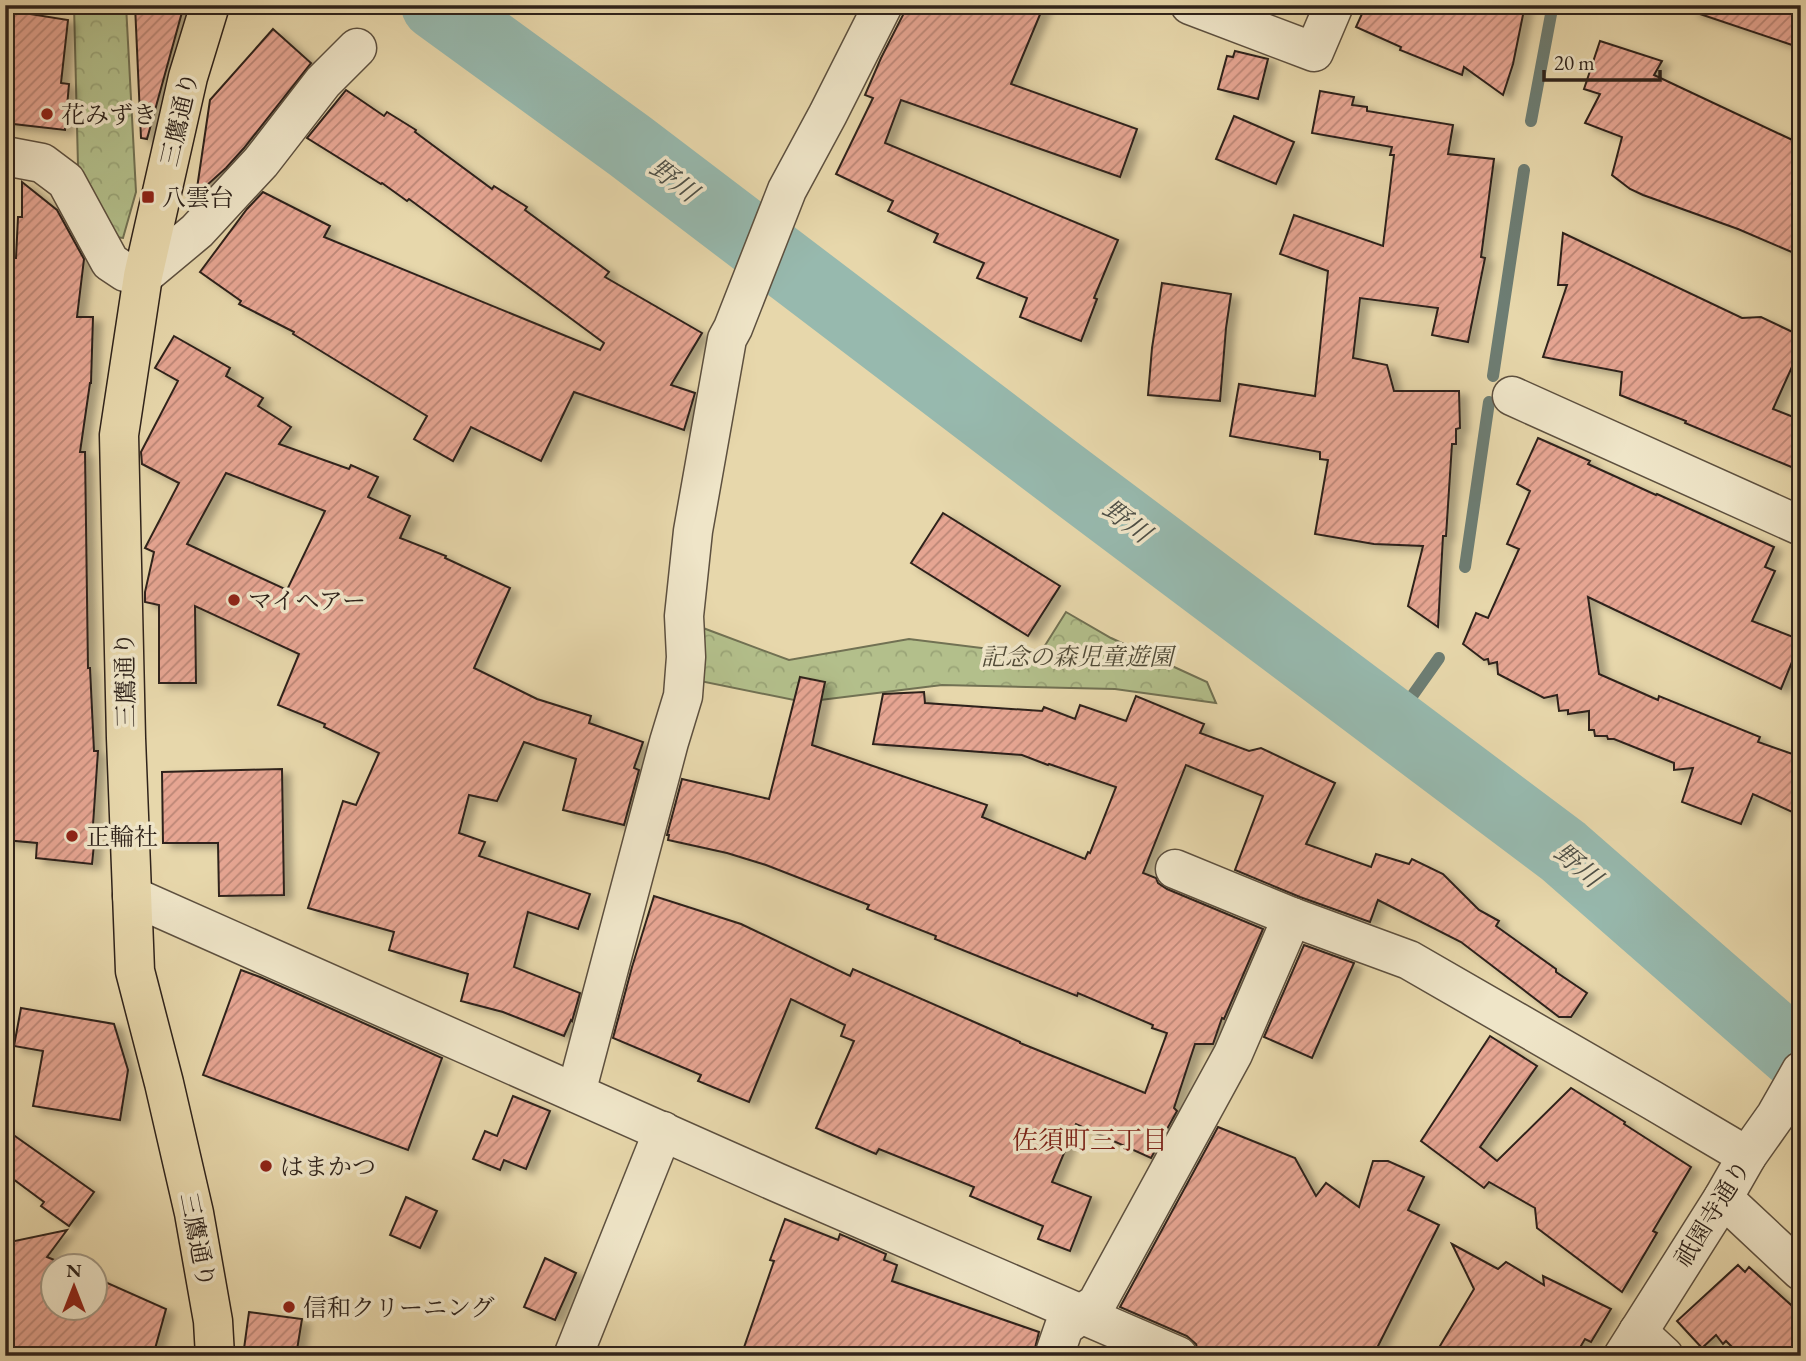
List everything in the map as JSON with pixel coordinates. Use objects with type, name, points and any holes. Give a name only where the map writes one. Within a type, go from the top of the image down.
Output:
[{"type":"main road","name":"三鷹通り","points":[[209,5],[188,76],[143,276],[119,435],[135,971],[194,1213],[214,1321],[215,1356]]},
{"type":"street","points":[[576,1093],[683,696],[686,657],[684,616],[693,531],[727,339],[787,190],[883,5]]},
{"type":"street","points":[[1190,5],[1314,52],[1334,5]]},
{"type":"street","points":[[5,156],[42,163],[66,181],[110,262],[125,272],[143,276],[197,231],[261,162],[323,82],[357,48]]},
{"type":"street","points":[[1512,396],[1801,526]]},
{"type":"street","points":[[1175,869],[1292,917],[1409,960],[1747,1156]]},
{"type":"street","points":[[132,895],[576,1093],[1178,1356]]},
{"type":"street","points":[[1054,1356],[1064,1326],[1097,1303],[1233,1054],[1292,917]]},
{"type":"street","name":"祇園寺通り","points":[[1642,1348],[1747,1156],[1776,1115],[1801,1071]]},
{"type":"street","points":[[573,1356],[663,1131]]},
{"type":"street","points":[[1723,1198],[1801,1271]]},
{"type":"green space","points":[[74,5],[126,5],[136,192],[123,238],[107,236],[78,166]]},
{"type":"green space","name":"記念の森児童遊園","points":[[1066,612],[1111,638],[1207,682],[1216,703],[1115,689],[942,685],[804,702],[700,681],[703,628],[789,660],[909,639],[1039,655]]},
{"type":"building","points":[[135,5],[184,5],[147,139],[141,138]]},
{"type":"building","points":[[905,5],[1044,5],[1011,84],[1137,129],[1120,177],[901,100],[885,143],[1118,240],[1094,298],[1097,299],[1081,341],[1020,317],[1027,298],[977,278],[984,263],[934,242],[938,234],[888,211],[893,201],[836,174],[873,98],[865,95],[903,15]]},
{"type":"building","points":[[1366,5],[1525,5],[1513,64],[1503,95],[1464,67],[1462,75],[1400,50],[1401,47],[1356,27]]},
{"type":"building","points":[[1692,5],[1801,5],[1801,48],[1691,11]]},
{"type":"building","points":[[5,10],[68,20],[61,83],[69,84],[65,130],[5,123]]},
{"type":"building","points":[[273,29],[311,63],[244,148],[196,195],[210,100]]},
{"type":"building","points":[[1600,41],[1662,61],[1654,75],[1801,144],[1801,256],[1738,229],[1643,195],[1612,175],[1622,137],[1585,123],[1600,94],[1584,89]]},
{"type":"building","points":[[1235,51],[1268,59],[1258,99],[1218,89],[1227,56],[1233,57]]},
{"type":"building","points":[[346,90],[384,116],[387,112],[416,130],[415,132],[492,189],[494,186],[527,207],[525,210],[609,272],[605,277],[702,333],[671,385],[695,393],[684,430],[574,392],[541,461],[471,427],[453,461],[414,439],[427,416],[293,334],[294,332],[239,304],[241,301],[200,272],[263,192],[330,226],[324,237],[600,350],[604,343],[409,199],[407,201],[307,138]]},
{"type":"building","points":[[1320,91],[1354,97],[1352,105],[1367,107],[1367,111],[1453,125],[1448,154],[1494,159],[1481,257],[1485,258],[1468,342],[1432,335],[1438,308],[1360,298],[1353,358],[1387,365],[1394,391],[1459,391],[1460,428],[1456,429],[1456,444],[1452,444],[1438,627],[1408,606],[1423,546],[1374,544],[1315,534],[1328,460],[1320,459],[1320,452],[1230,436],[1239,384],[1315,396],[1328,271],[1280,254],[1294,215],[1383,246],[1394,155],[1390,155],[1392,147],[1312,133]]},
{"type":"building","points":[[1234,116],[1294,142],[1276,184],[1216,159]]},
{"type":"building","points":[[22,182],[57,210],[84,259],[77,317],[93,317],[91,383],[80,452],[85,452],[88,668],[94,751],[98,751],[92,864],[36,858],[37,843],[5,840],[5,767],[9,724],[5,724],[5,296],[10,258],[16,258],[18,217],[22,217]]},
{"type":"building","points":[[1563,233],[1742,318],[1761,317],[1801,336],[1801,347],[1773,409],[1801,420],[1801,471],[1620,395],[1622,372],[1543,357],[1567,285],[1558,285]]},
{"type":"building","points":[[1162,283],[1231,294],[1220,401],[1148,395]]},
{"type":"building","points":[[174,336],[230,368],[226,376],[263,398],[258,406],[291,427],[279,444],[349,469],[351,465],[378,477],[368,497],[410,516],[400,538],[446,556],[445,558],[510,588],[474,668],[537,699],[591,716],[589,723],[643,742],[634,768],[639,770],[624,825],[563,810],[576,759],[524,742],[497,801],[469,795],[459,833],[485,842],[479,856],[590,894],[578,929],[528,912],[514,967],[580,993],[572,1021],[564,1036],[503,1012],[461,1001],[468,974],[389,950],[394,932],[308,908],[343,801],[356,805],[379,753],[324,727],[325,724],[278,705],[299,654],[195,606],[196,683],[159,683],[159,605],[145,602],[154,552],[145,548],[179,483],[142,464],[141,452],[178,381],[155,368]],"holes":[[[226,473],[325,511],[287,590],[187,544]]]},
{"type":"building","points":[[1538,438],[1590,461],[1588,464],[1774,547],[1765,567],[1775,571],[1752,621],[1801,640],[1781,689],[1588,597],[1599,674],[1658,700],[1659,696],[1760,737],[1758,742],[1801,757],[1801,816],[1753,794],[1741,824],[1682,802],[1693,768],[1674,770],[1674,763],[1608,739],[1607,736],[1595,736],[1594,730],[1589,730],[1589,711],[1568,714],[1568,710],[1559,711],[1557,695],[1544,698],[1498,674],[1497,662],[1489,664],[1488,659],[1484,660],[1463,644],[1476,613],[1488,618],[1519,549],[1507,544],[1530,491],[1517,484]]},
{"type":"building","points":[[943,513],[1060,586],[1028,636],[911,563]]},
{"type":"building","points":[[800,677],[825,682],[812,745],[987,805],[982,817],[1085,859],[1088,852],[1090,853],[1116,787],[1022,755],[873,744],[883,694],[924,692],[925,703],[1042,711],[1044,707],[1075,719],[1080,705],[1126,721],[1136,696],[1204,724],[1200,733],[1249,751],[1261,748],[1335,783],[1306,844],[1371,867],[1376,854],[1409,864],[1412,859],[1443,874],[1479,910],[1499,921],[1496,926],[1587,993],[1571,1017],[1559,1017],[1461,942],[1378,900],[1370,922],[1235,870],[1263,796],[1186,765],[1143,873],[1156,878],[1158,883],[1167,889],[1263,929],[1224,1019],[1222,1018],[1213,1044],[1195,1044],[1174,1108],[1177,1111],[1151,1158],[1076,1124],[1052,1182],[1091,1197],[1070,1251],[1038,1239],[1043,1226],[970,1196],[974,1187],[879,1149],[876,1154],[816,1128],[854,1041],[841,1036],[845,1025],[791,999],[749,1102],[698,1081],[701,1075],[613,1038],[654,896],[741,924],[850,976],[853,969],[1020,1043],[1145,1093],[1167,1033],[1152,1028],[1153,1025],[1078,993],[1077,996],[935,939],[936,936],[867,909],[869,905],[766,865],[668,840],[682,779],[769,799]]},
{"type":"building","points":[[282,769],[284,895],[219,896],[218,843],[163,843],[162,772]]},
{"type":"building","points":[[1304,945],[1354,963],[1312,1058],[1264,1037]]},
{"type":"building","points":[[241,970],[442,1058],[408,1150],[203,1075]]},
{"type":"building","points":[[21,1008],[114,1024],[128,1070],[120,1120],[33,1106],[43,1051],[14,1046]]},
{"type":"building","points":[[1490,1036],[1537,1066],[1480,1147],[1497,1161],[1571,1088],[1691,1167],[1653,1231],[1657,1233],[1622,1292],[1537,1228],[1535,1208],[1489,1182],[1484,1188],[1421,1141]]},
{"type":"building","points":[[513,1096],[550,1111],[526,1169],[504,1160],[500,1170],[473,1159],[485,1131],[497,1136]]},
{"type":"building","points":[[1218,1127],[1295,1158],[1316,1196],[1326,1183],[1359,1207],[1373,1161],[1388,1161],[1424,1177],[1408,1210],[1439,1225],[1373,1356],[1199,1356],[1196,1344],[1187,1336],[1120,1307]]},
{"type":"building","points":[[5,1129],[94,1192],[69,1226],[41,1206],[44,1202],[5,1173]]},
{"type":"building","points":[[406,1197],[437,1211],[420,1248],[390,1235]]},
{"type":"building","points":[[785,1219],[838,1240],[840,1234],[886,1254],[884,1260],[897,1265],[892,1281],[1039,1332],[1033,1356],[741,1356],[774,1261],[770,1260]]},
{"type":"building","points":[[67,1230],[51,1252],[38,1252],[38,1322],[108,1322],[108,1283],[166,1309],[153,1356],[5,1356],[5,1243]]},
{"type":"building","points":[[1452,1244],[1498,1269],[1506,1262],[1544,1285],[1543,1276],[1611,1309],[1591,1342],[1585,1339],[1575,1356],[1434,1356],[1474,1289]]},
{"type":"building","points":[[545,1258],[576,1273],[555,1320],[524,1307]]},
{"type":"building","points":[[1738,1265],[1745,1272],[1749,1267],[1801,1314],[1801,1356],[1741,1356],[1726,1341],[1723,1344],[1716,1335],[1702,1348],[1677,1321]]},
{"type":"building","points":[[249,1312],[302,1319],[296,1356],[243,1356]]},
{"type":"waterway","name":"野川","points":[[436,5],[630,146],[1563,851],[1801,1059]]},
{"type":"waterway","points":[[1531,121],[1552,9]]},
{"type":"waterway","points":[[1493,376],[1524,170]]},
{"type":"waterway","points":[[1465,567],[1489,402]]},
{"type":"waterway","points":[[1393,723],[1439,658]]},
{"type":"place","name":"花みずき","points":[[47,114]]},
{"type":"place","name":"八雲台","points":[[148,197]]},
{"type":"place","name":"マイヘアー","points":[[234,600]]},
{"type":"place","name":"正輪社","points":[[72,836]]},
{"type":"place","name":"はまかつ","points":[[266,1166]]},
{"type":"place","name":"信和クリーニング","points":[[289,1307]]},
{"type":"district","name":"佐須町三丁目","points":[[1090,1140]]}]
